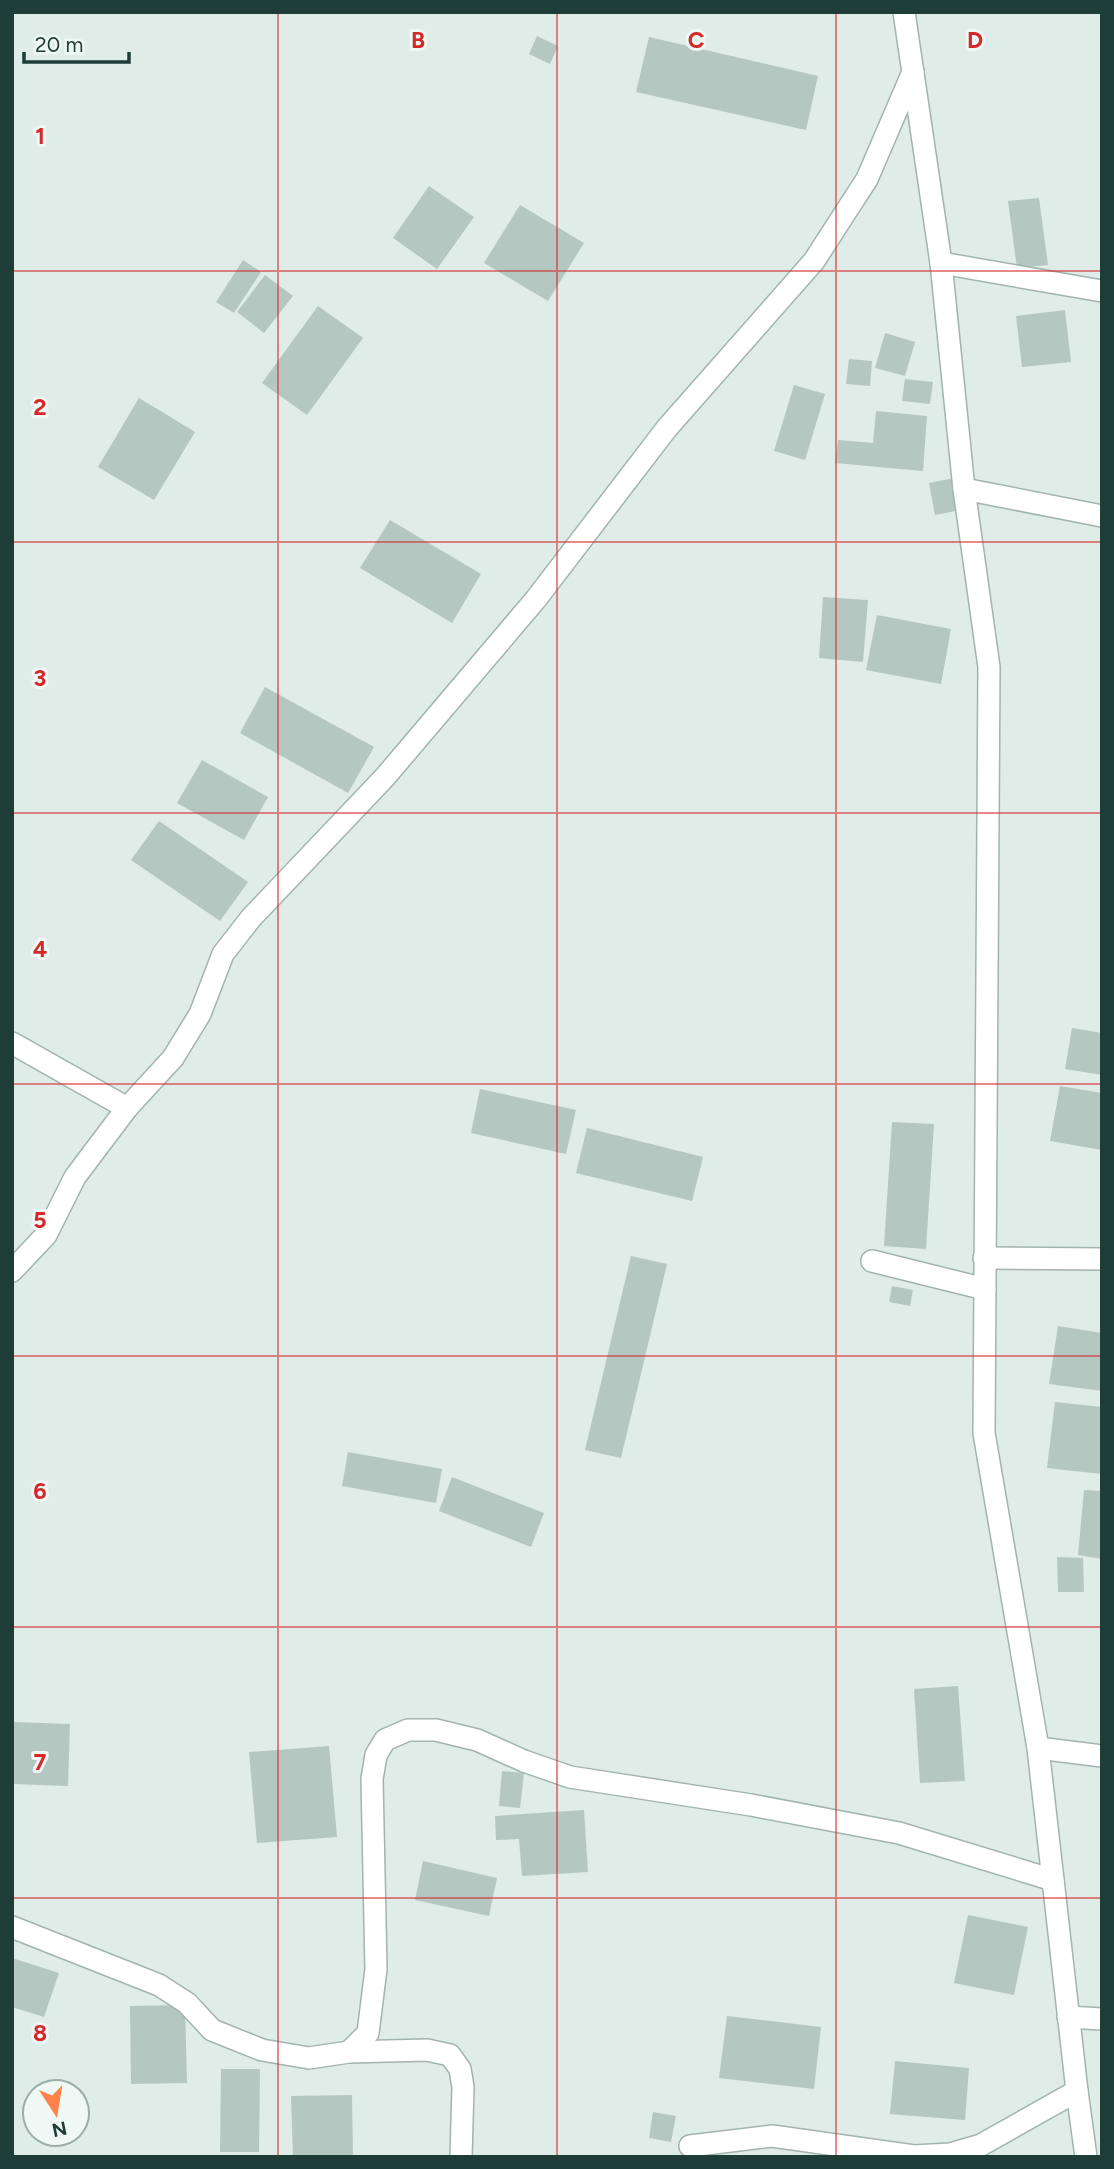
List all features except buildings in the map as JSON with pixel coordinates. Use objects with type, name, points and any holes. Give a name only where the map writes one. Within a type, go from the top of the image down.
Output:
[{"type":"street","points":[[904,12],[941,263],[964,489],[989,667],[984,1433],[1038,1748],[1086,2157]]},
{"type":"street","points":[[12,1271],[46,1235],[75,1177],[127,1108],[173,1058],[200,1014],[223,954],[251,918],[385,777],[536,599],[667,428],[814,261],[867,179],[913,72]]},
{"type":"street","points":[[941,263],[1102,291]]},
{"type":"street","points":[[964,489],[1102,516]]},
{"type":"street","points":[[12,1043],[127,1108]]},
{"type":"street","points":[[984,1258],[1102,1258]]},
{"type":"street","points":[[872,1261],[985,1289]]},
{"type":"street","points":[[349,2052],[368,2033],[376,1969],[372,1779],[376,1755],[385,1740],[408,1730],[436,1730],[477,1740],[570,1777],[751,1805],[898,1833],[1053,1880]]},
{"type":"street","points":[[1038,1748],[1102,1756]]},
{"type":"street","points":[[12,1927],[159,1985],[187,2003],[212,2030],[262,2050],[309,2058],[349,2052],[426,2050],[450,2055],[460,2069],[463,2087],[461,2157]]},
{"type":"street","points":[[1069,2017],[1102,2019]]},
{"type":"street","points":[[690,2146],[772,2136],[914,2156],[950,2154],[981,2145],[1077,2091]]}]
